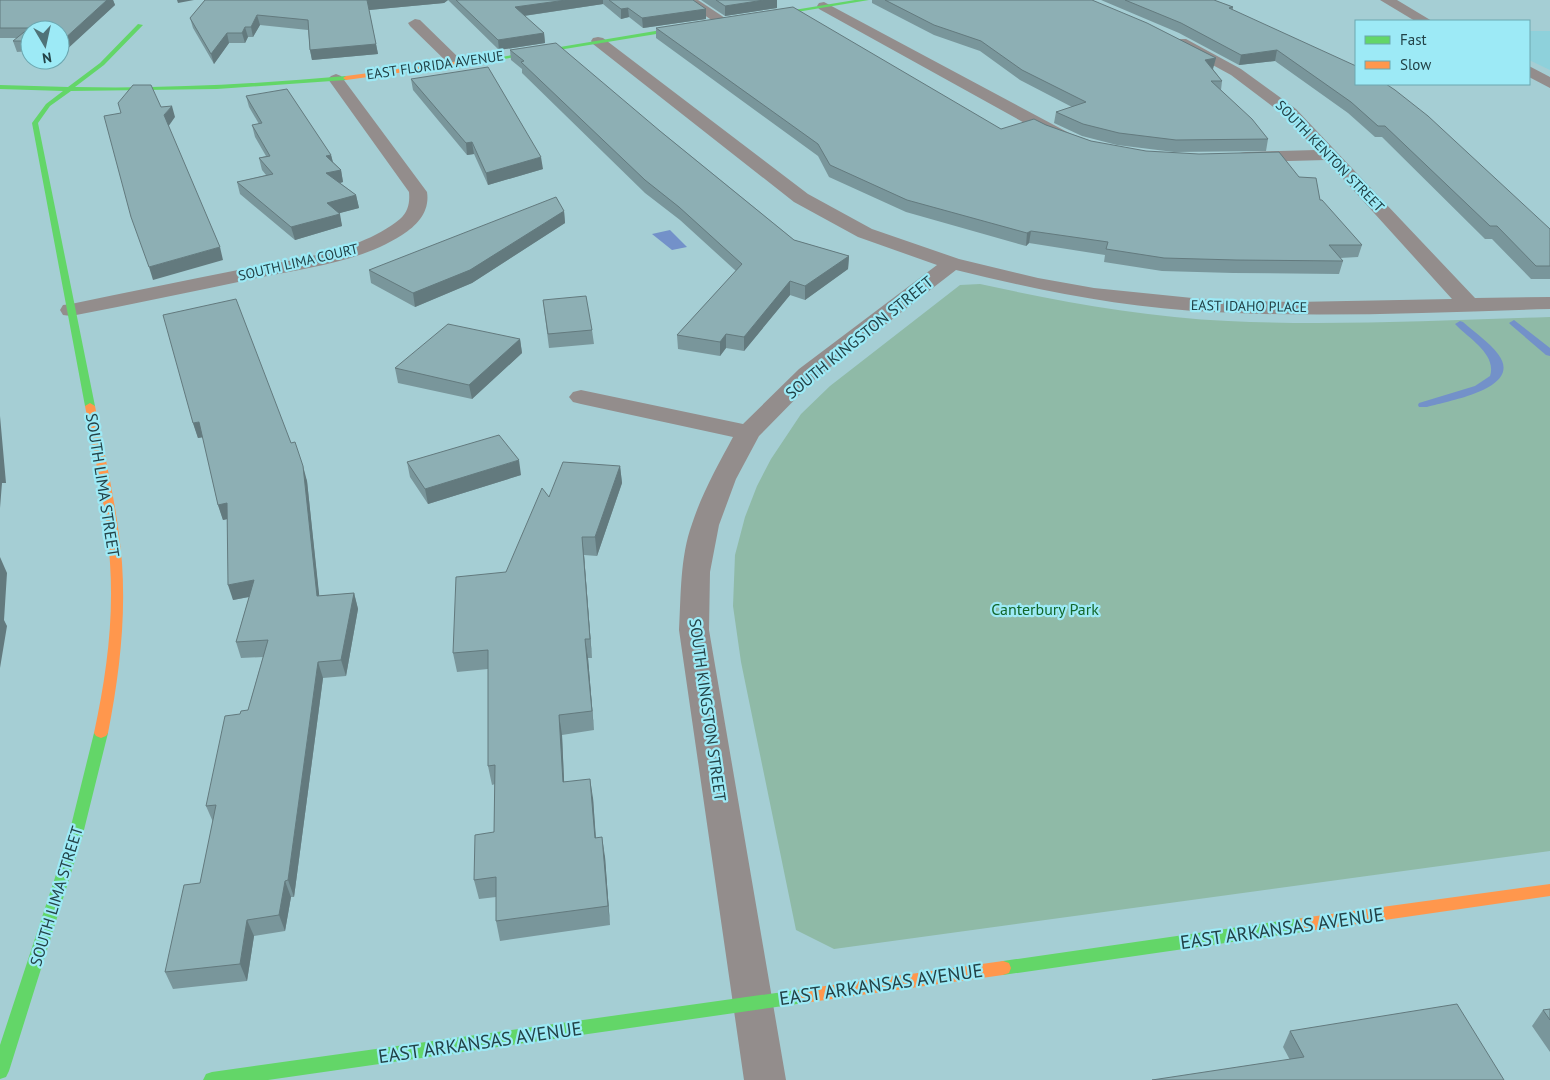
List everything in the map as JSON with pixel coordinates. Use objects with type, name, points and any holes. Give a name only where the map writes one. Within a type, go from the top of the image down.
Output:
[{"type":"street","points":[[689,0],[729,21]]},
{"type":"street","points":[[751,18],[866,0]]},
{"type":"street","points":[[1387,0],[1422,20]]},
{"type":"street","points":[[824,6],[1051,131],[1079,143]]},
{"type":"street","name":"EAST FLORIDA AVENUE","points":[[0,87],[68,90],[199,88],[336,78],[456,63],[729,21]]},
{"type":"street","points":[[415,23],[456,63]]},
{"type":"street","name":"SOUTH LIMA STREET","points":[[0,1070],[71,852],[92,776],[107,709],[114,650],[117,597],[116,549],[110,508],[35,122],[40,113],[101,65],[140,25]]},
{"type":"street","name":"SOUTH KENTON STREET","points":[[1170,36],[1215,59],[1256,85],[1290,112],[1470,305]]},
{"type":"street","name":"SOUTH KINGSTON STREET","points":[[598,41],[801,198],[865,232],[952,264]]},
{"type":"street","points":[[1530,72],[1550,83]]},
{"type":"street","name":"SOUTH LIMA COURT","points":[[71,310],[332,257],[360,249],[383,239],[402,226],[414,215],[419,204],[418,192],[336,78]]},
{"type":"street","points":[[1234,157],[1332,155]]},
{"type":"street","name":"SOUTH KINGSTON STREET","points":[[765,1080],[694,630],[696,572],[706,525],[723,479],[748,433],[807,374],[952,264]]},
{"type":"street","name":"EAST IDAHO PLACE","points":[[952,264],[985,273],[1066,289],[1172,303],[1212,306],[1287,308],[1550,303]]},
{"type":"street","points":[[581,397],[748,433]]},
{"type":"street","name":"EAST ARKANSAS AVENUE","points":[[212,1080],[1550,890]]},
{"type":"shaded area","points":[[1530,31],[1550,31],[1550,70],[1530,60]]},
{"type":"shaded area","points":[[670,230],[687,247],[672,250],[652,234]]},
{"type":"green space","name":"Canterbury Park","points":[[980,284],[1103,308],[1165,316],[1228,321],[1349,323],[1550,317],[1550,851],[834,949],[796,930],[741,662],[733,606],[735,555],[745,517],[757,486],[771,459],[801,414],[830,386],[960,285]]},
{"type":"building","points":[[0,0],[107,0],[70,34],[70,20],[20,20],[20,28],[0,28]]},
{"type":"building","points":[[205,0],[367,0],[376,44],[310,50],[308,20],[257,15],[251,27],[245,27],[242,33],[227,33],[211,54],[190,18]]},
{"type":"building","points":[[456,0],[566,0],[515,7],[544,33],[498,40]]},
{"type":"building","points":[[609,0],[693,0],[706,9],[642,18],[628,8],[621,9]]},
{"type":"building","points":[[716,0],[764,0],[725,6]]},
{"type":"building","points":[[885,0],[1092,0],[1147,23],[1216,58],[1205,60],[1222,81],[1211,81],[1252,119],[1268,139],[1176,140],[1119,133],[1083,124],[1056,112],[1086,102],[1022,70],[981,41],[934,25]]},
{"type":"building","points":[[1125,0],[1214,0],[1233,7],[1229,8],[1355,66],[1355,85],[1388,85],[1428,116],[1550,229],[1550,266],[1536,266],[1497,226],[1490,226],[1385,126],[1378,126],[1351,102],[1277,50],[1241,55],[1181,23]]},
{"type":"building","points":[[793,7],[1001,129],[1034,119],[1091,141],[1146,151],[1199,154],[1279,152],[1299,177],[1316,178],[1320,200],[1362,245],[1329,245],[1343,261],[1164,258],[1106,249],[1108,242],[1031,231],[1027,233],[907,200],[830,165],[818,144],[656,28]]},
{"type":"building","points":[[20,35],[20,41],[13,41]]},
{"type":"building","points":[[556,43],[794,240],[849,256],[805,286],[790,281],[744,337],[726,334],[720,342],[677,335],[742,264],[679,207],[645,180],[521,62],[524,61],[510,50]]},
{"type":"building","points":[[488,67],[541,157],[486,173],[472,142],[466,143],[411,79]]},
{"type":"building","points":[[133,85],[151,85],[161,107],[172,106],[164,115],[220,247],[149,267],[131,217],[104,116],[121,113],[118,103]]},
{"type":"building","points":[[287,89],[331,155],[326,156],[341,170],[326,173],[356,195],[327,203],[340,214],[291,227],[237,182],[273,174],[259,158],[270,156],[252,125],[262,123],[246,96]]},
{"type":"building","points":[[556,197],[564,211],[470,270],[413,293],[369,270]]},
{"type":"building","points":[[586,296],[592,330],[548,334],[543,300]]},
{"type":"building","points":[[236,299],[291,443],[295,442],[303,466],[317,596],[354,593],[341,660],[318,662],[288,880],[285,881],[279,915],[247,920],[240,964],[165,972],[184,885],[200,883],[216,805],[206,806],[225,716],[240,714],[241,711],[248,710],[268,640],[236,642],[254,580],[228,585],[227,503],[218,505],[199,422],[193,423],[163,315]]},
{"type":"building","points":[[448,324],[520,339],[469,385],[395,368]]},
{"type":"building","points":[[499,435],[519,460],[425,489],[407,462]]},
{"type":"building","points":[[563,462],[620,466],[595,537],[582,537],[590,639],[585,639],[592,711],[559,715],[563,782],[590,779],[595,838],[602,837],[608,906],[496,921],[496,877],[474,880],[475,835],[494,832],[495,765],[488,766],[488,650],[453,653],[456,577],[506,572],[542,488],[549,497]]},
{"type":"building","points":[[1457,1004],[1504,1080],[1152,1080],[1304,1057],[1290,1031]]},
{"type":"building","points":[[1550,1009],[1550,1020],[1543,1010]]},
{"type":"waterway","points":[[1514,323],[1550,353]]},
{"type":"waterway","points":[[1423,405],[1479,389],[1492,381],[1495,376],[1498,366],[1494,356],[1460,324]]},
{"type":"traffic: fast","points":[[761,16],[866,0]]},
{"type":"traffic: fast","points":[[90,406],[35,123],[48,105],[102,64],[140,25]]},
{"type":"traffic: fast","points":[[498,58],[691,27]]},
{"type":"traffic: fast","points":[[0,87],[87,89],[217,87],[346,78]]},
{"type":"traffic: fast","points":[[0,1071],[75,838],[101,733]]},
{"type":"traffic: fast","points":[[1003,968],[1302,925]]},
{"type":"traffic: fast","points":[[212,1080],[804,996]]},
{"type":"traffic: slow","points":[[346,78],[498,58]]},
{"type":"traffic: slow","points":[[90,406],[112,523],[117,584],[114,648],[109,691],[101,733]]},
{"type":"traffic: slow","points":[[1302,925],[1550,890]]},
{"type":"traffic: slow","points":[[804,996],[1003,968]]}]
